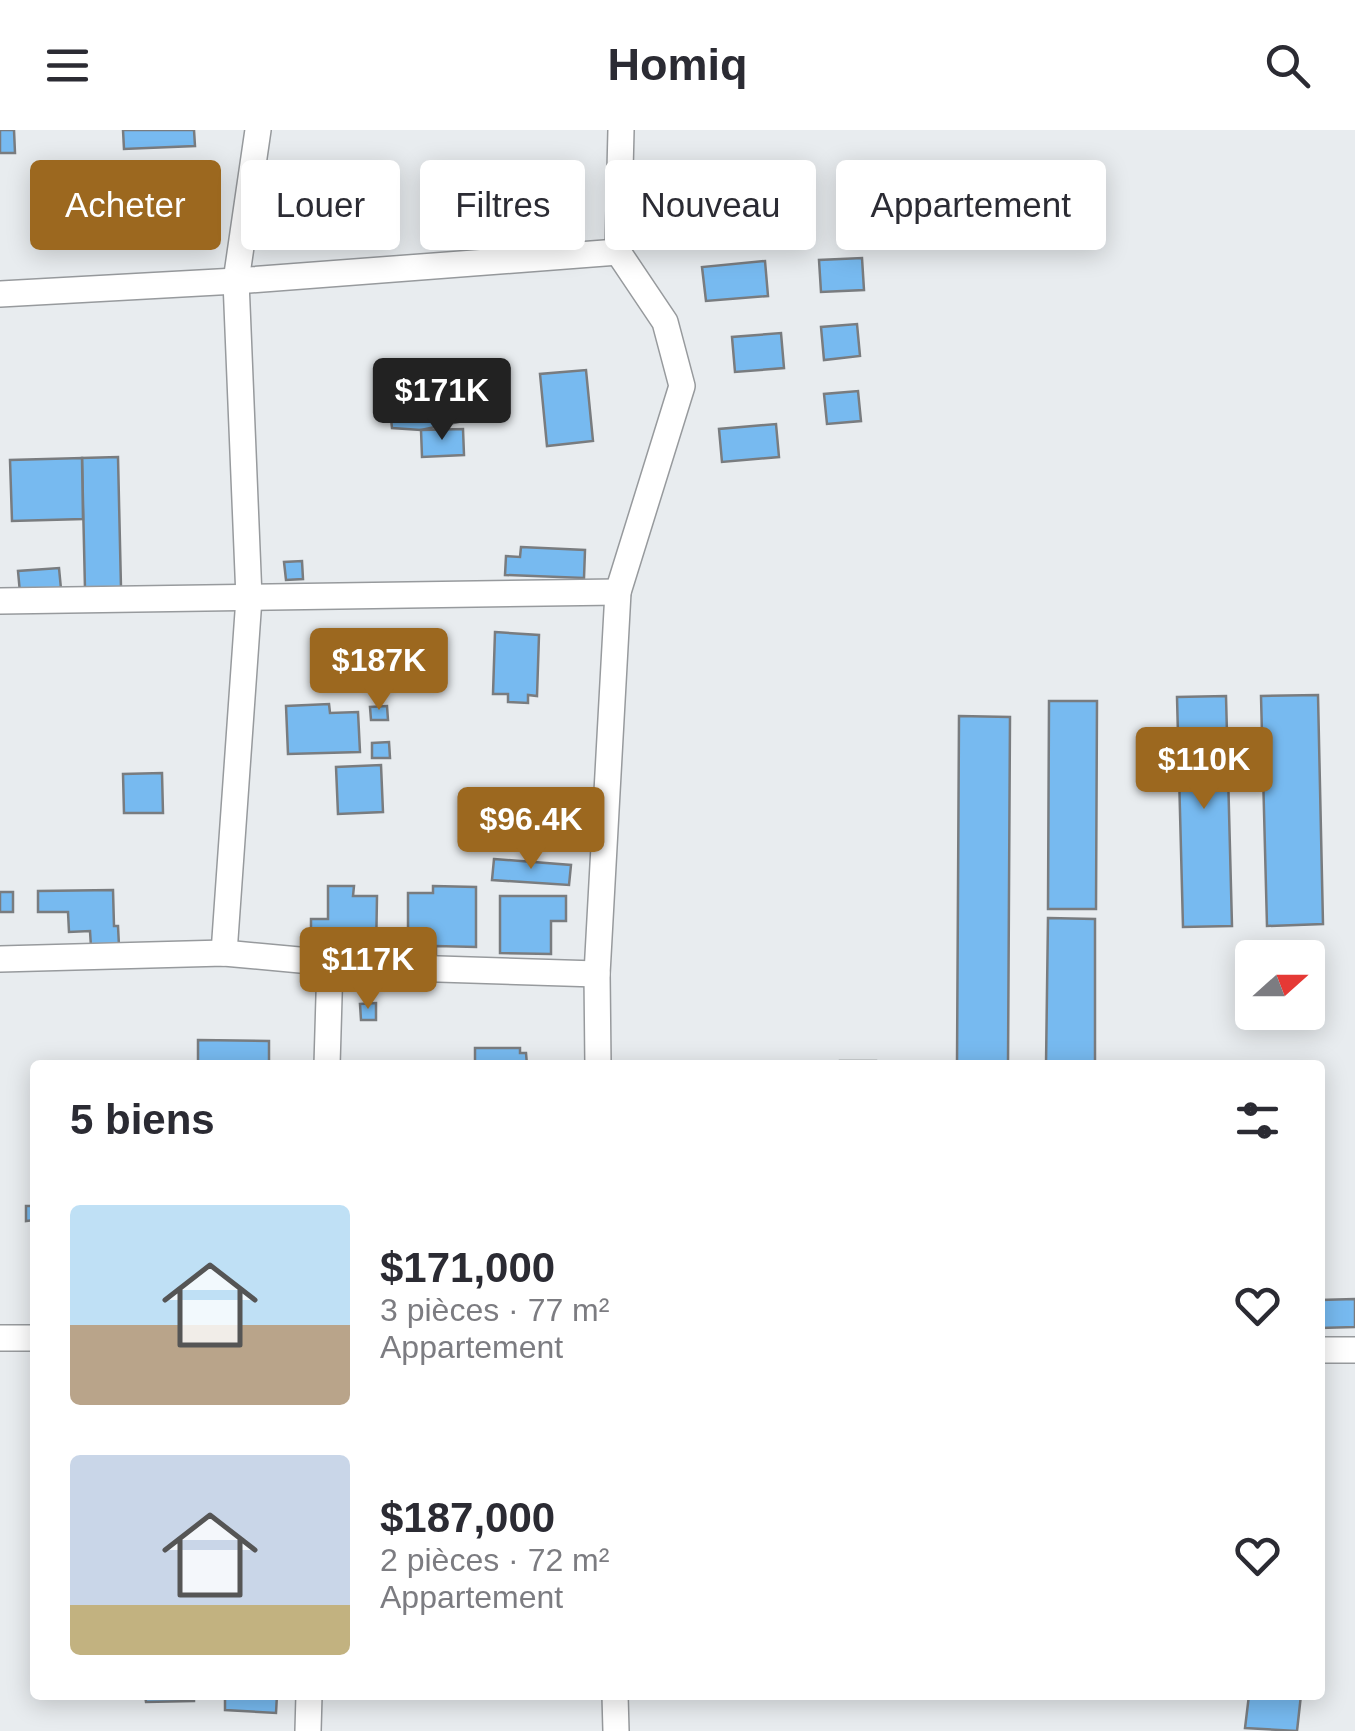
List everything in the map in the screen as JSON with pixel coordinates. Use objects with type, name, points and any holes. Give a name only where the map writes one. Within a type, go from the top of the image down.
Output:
[{"type":"street","points":[[224,953],[249,598],[236,281],[258,130]]},
{"type":"street","points":[[598,1060],[597,974],[618,592],[682,386],[666,322],[618,252],[621,130]]},
{"type":"street","points":[[0,294],[236,281],[618,252]]},
{"type":"street","points":[[0,601],[618,592]]},
{"type":"street","points":[[0,959],[224,953],[330,963],[597,974]]},
{"type":"street","points":[[327,1060],[330,963]]},
{"type":"street","points":[[0,1338],[30,1338]]},
{"type":"street","points":[[1325,1350],[1355,1350]]},
{"type":"street","points":[[308,1731],[309,1700]]},
{"type":"street","points":[[615,1700],[616,1731]]},
{"type":"building","points":[[0,130],[14,130],[15,153],[0,153]]},
{"type":"building","points":[[123,130],[194,130],[195,146],[124,149]]},
{"type":"building","points":[[862,258],[864,290],[821,292],[819,260]]},
{"type":"building","points":[[765,261],[768,296],[706,301],[702,267]]},
{"type":"building","points":[[857,324],[860,356],[824,360],[821,327]]},
{"type":"building","points":[[781,333],[784,368],[735,372],[732,337]]},
{"type":"building","points":[[458,364],[463,421],[421,430],[392,428],[386,370]]},
{"type":"building","points":[[586,370],[593,441],[547,446],[540,374]]},
{"type":"building","points":[[858,391],[861,421],[827,424],[824,394]]},
{"type":"building","points":[[776,424],[779,457],[722,462],[719,429]]},
{"type":"building","points":[[463,429],[464,455],[422,457],[421,430]]},
{"type":"building","points":[[118,457],[121,588],[85,589],[82,458]]},
{"type":"building","points":[[82,458],[83,519],[12,521],[10,460]]},
{"type":"building","points":[[521,547],[585,550],[584,578],[505,575],[506,556],[520,557]]},
{"type":"building","points":[[302,561],[303,579],[286,580],[284,562]]},
{"type":"building","points":[[59,568],[61,589],[20,593],[18,571]]},
{"type":"building","points":[[495,632],[539,635],[537,696],[528,695],[528,703],[508,702],[508,694],[493,694]]},
{"type":"building","points":[[1318,695],[1323,924],[1267,926],[1261,696]]},
{"type":"building","points":[[1226,696],[1232,926],[1183,927],[1177,697]]},
{"type":"building","points":[[1049,701],[1097,701],[1096,909],[1048,909]]},
{"type":"building","points":[[329,704],[330,713],[358,712],[360,752],[288,754],[286,706]]},
{"type":"building","points":[[387,706],[388,720],[371,720],[370,707]]},
{"type":"building","points":[[959,716],[1010,717],[1008,1060],[957,1060]]},
{"type":"building","points":[[389,742],[390,758],[372,758],[372,743]]},
{"type":"building","points":[[381,765],[383,812],[338,814],[336,767]]},
{"type":"building","points":[[162,773],[163,813],[124,813],[123,774]]},
{"type":"building","points":[[494,859],[571,865],[569,885],[492,880]]},
{"type":"building","points":[[328,886],[354,886],[353,896],[377,896],[376,955],[311,954],[311,919],[328,919]]},
{"type":"building","points":[[433,886],[476,887],[476,947],[436,946],[436,956],[408,956],[408,893],[433,893]]},
{"type":"building","points":[[113,890],[119,946],[91,947],[90,931],[69,932],[68,912],[38,912],[38,891]]},
{"type":"building","points":[[0,892],[13,892],[13,912],[0,912]]},
{"type":"building","points":[[500,896],[566,896],[566,921],[551,921],[551,954],[500,953]]},
{"type":"building","points":[[1048,918],[1095,919],[1095,1060],[1046,1060]]},
{"type":"building","points":[[376,1003],[376,1020],[361,1020],[360,1004]]},
{"type":"building","points":[[198,1040],[269,1041],[269,1060],[198,1060]]},
{"type":"building","points":[[475,1048],[520,1048],[527,1060],[475,1060]]},
{"type":"building","points":[[1355,1299],[1355,1327],[1325,1328],[1325,1300]]},
{"type":"building","points":[[146,1700],[194,1700],[194,1701]]},
{"type":"building","points":[[225,1700],[277,1700],[276,1713],[225,1710]]},
{"type":"building","points":[[1248,1700],[1300,1700],[1297,1731],[1245,1728]]}]
